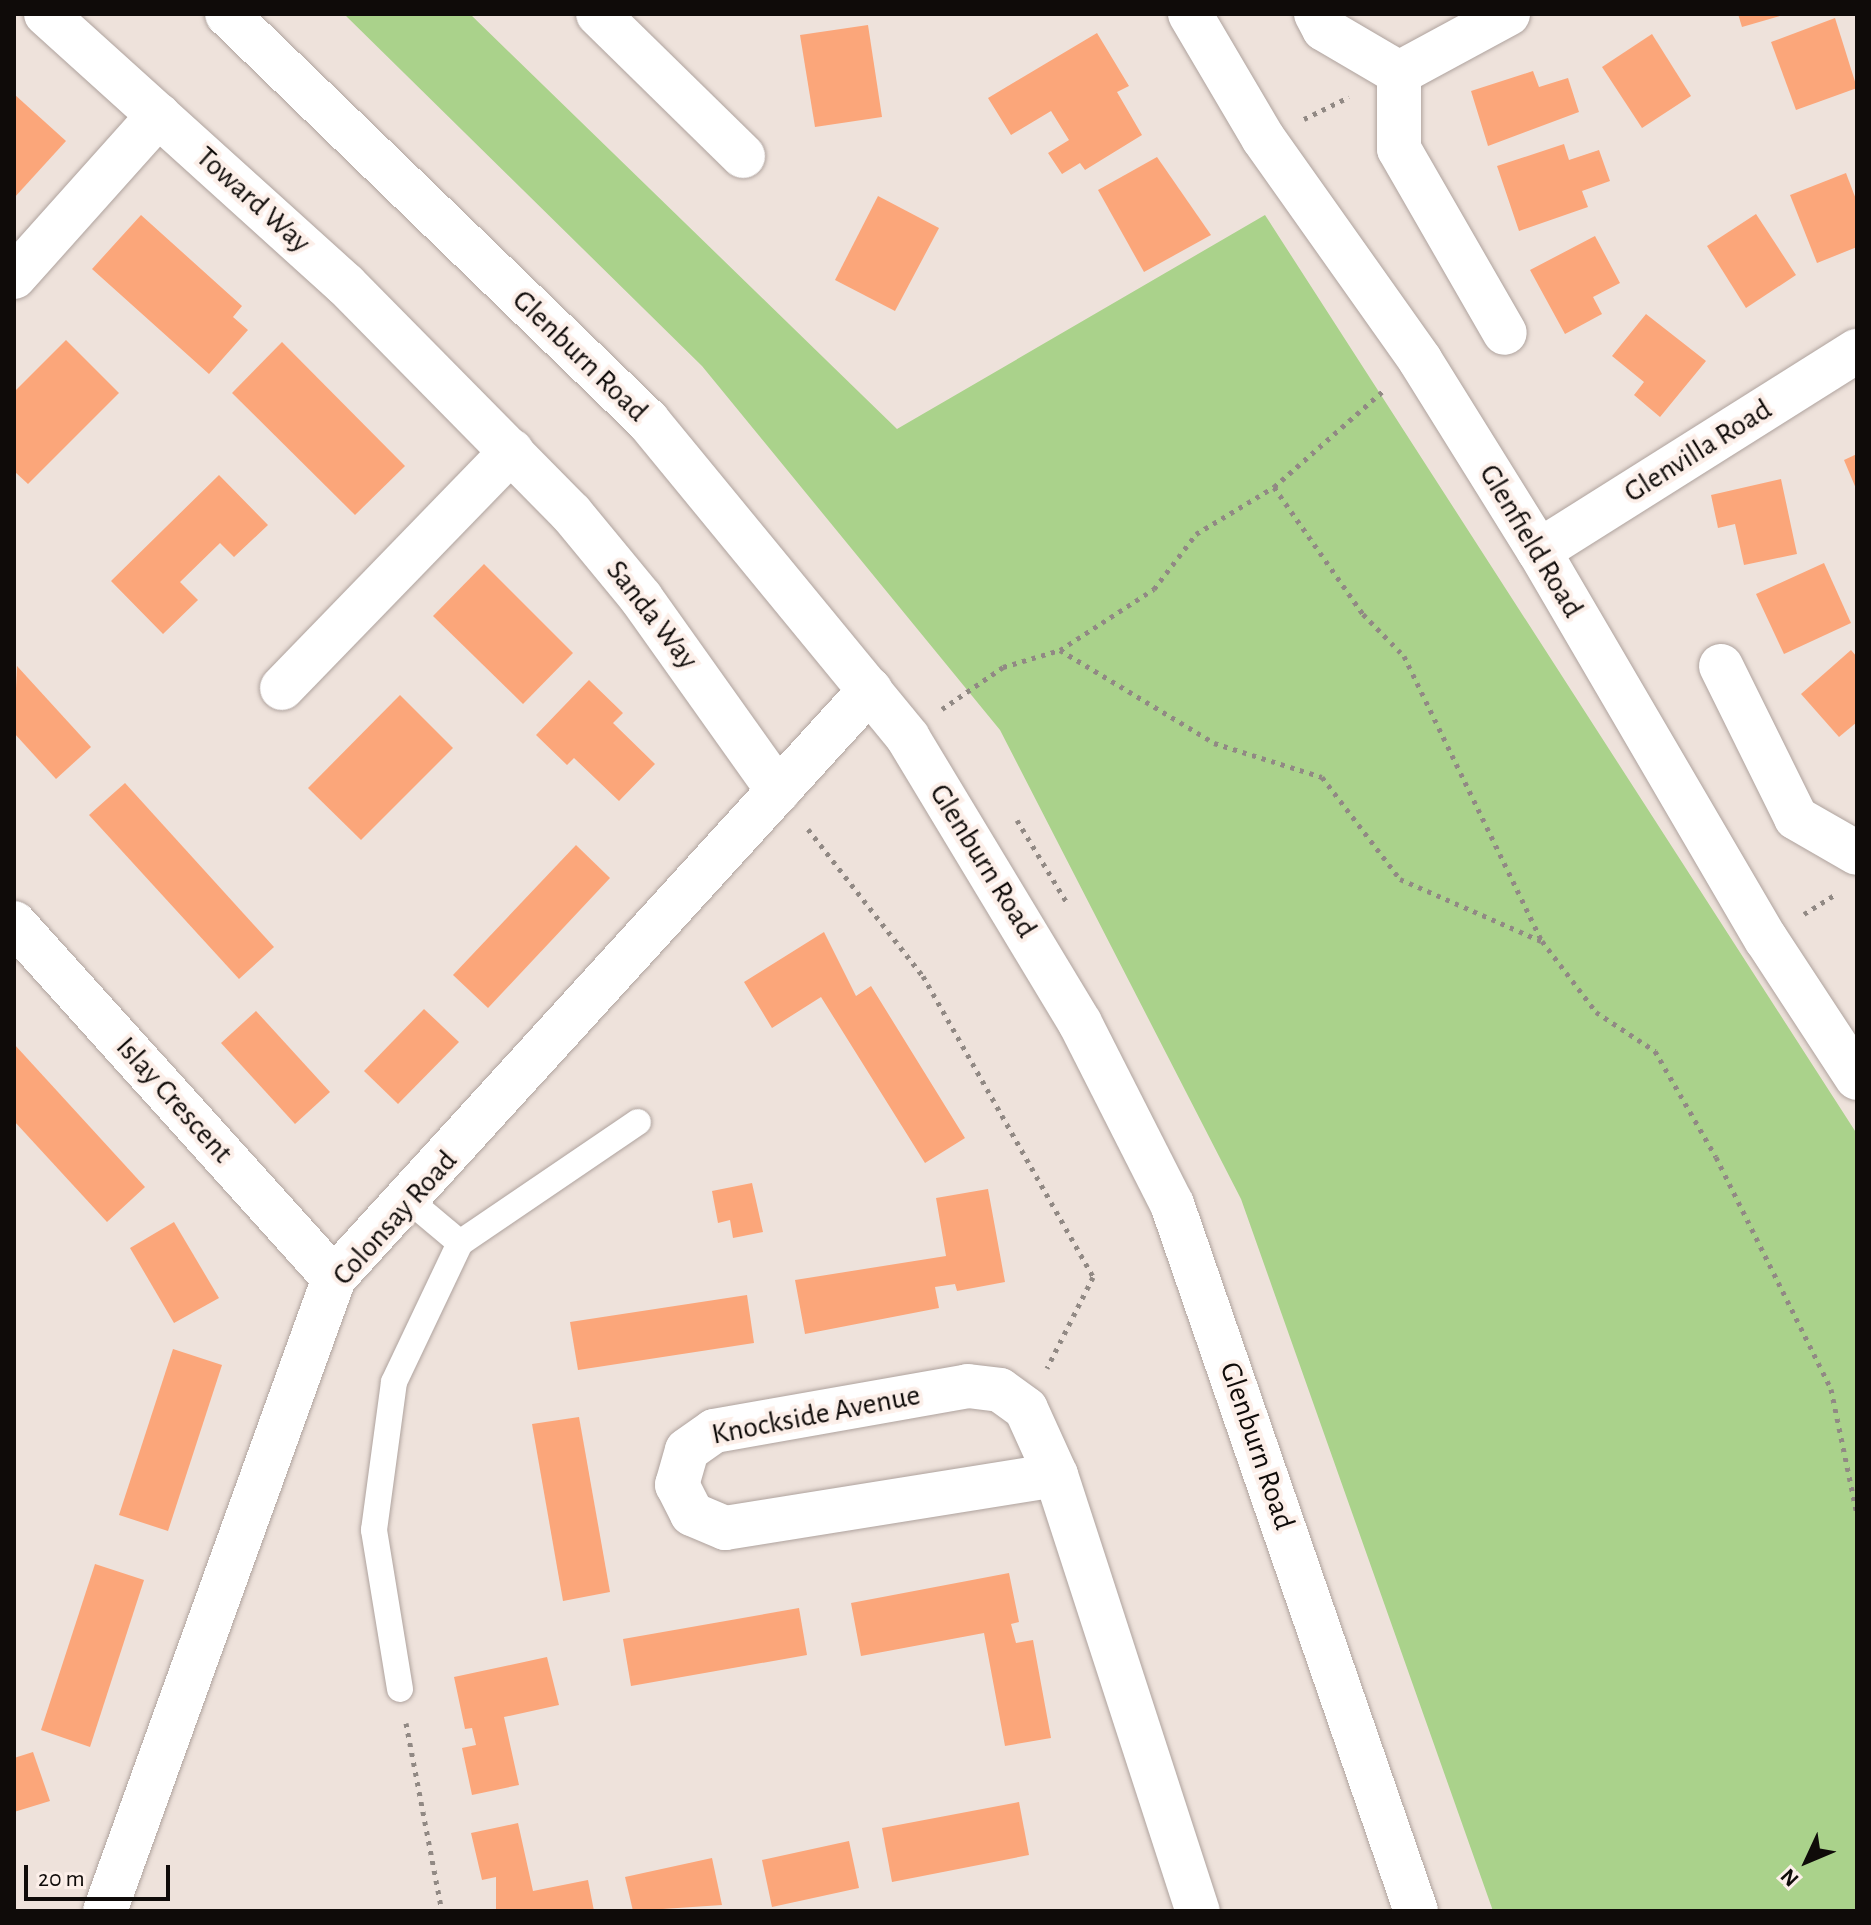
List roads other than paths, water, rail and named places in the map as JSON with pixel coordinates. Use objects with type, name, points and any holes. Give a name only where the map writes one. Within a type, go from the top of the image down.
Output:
[{"type":"street","name":"Toward Way","points":[[46,14],[346,285]]},
{"type":"street","name":"Glenburn Road","points":[[227,14],[648,421],[908,738],[1080,1023],[1172,1204],[1416,1911]]},
{"type":"street","points":[[598,14],[743,156]]},
{"type":"street","name":"Glenfield Road","points":[[1190,14],[1263,138],[1420,360],[1539,551],[1766,939],[1857,1078]]},
{"type":"street","points":[[1316,14],[1324,29],[1399,73]]},
{"type":"street","points":[[1399,73],[1508,14]]},
{"type":"street","points":[[1399,73],[1399,149],[1505,333]]},
{"type":"street","points":[[14,277],[159,115]]},
{"type":"street","name":"Sanda Way","points":[[346,285],[512,451],[641,598],[778,791]]},
{"type":"street","name":"Glenvilla Road","points":[[1539,551],[1857,351]]},
{"type":"street","points":[[282,688],[512,451]]},
{"type":"street","points":[[1721,666],[1796,818],[1850,871]]},
{"type":"street","name":"Colonsay Road","points":[[105,1911],[334,1278],[410,1201],[870,690]]},
{"type":"street","name":"Islay Crescent","points":[[14,923],[334,1278]]},
{"type":"street","name":"Knockside Avenue","points":[[968,1386],[1000,1390],[1026,1409],[1056,1475],[725,1528],[692,1514],[677,1485],[687,1450],[714,1431],[968,1386]]},
{"type":"street","points":[[1056,1475],[1198,1911]]},
{"type":"lane","points":[[400,1689],[376,1515],[394,1382],[460,1243],[638,1122]]},
{"type":"lane","points":[[410,1201],[460,1243]]}]
